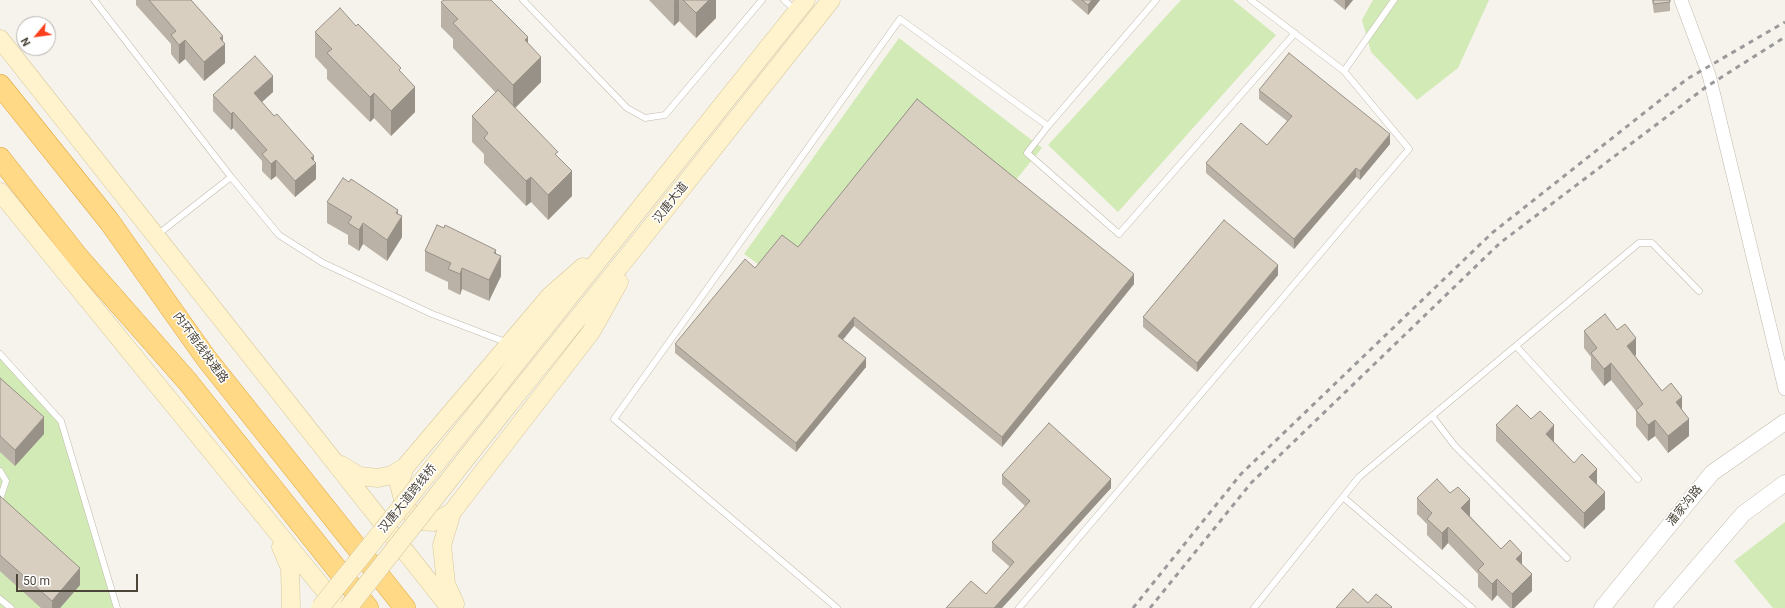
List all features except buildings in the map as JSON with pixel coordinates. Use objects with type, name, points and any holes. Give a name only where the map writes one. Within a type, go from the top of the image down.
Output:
[{"type":"highway","points":[[0,72],[41,136]]},
{"type":"highway","name":"内环南线快速路","points":[[0,85],[109,221],[206,358],[405,608]]},
{"type":"highway","points":[[2,161],[78,257],[188,382],[368,608]]},
{"type":"main road","name":"汉唐大道","points":[[509,404],[831,0]]},
{"type":"main road","name":"汉唐大道","points":[[495,390],[623,232],[802,6]]},
{"type":"main road","points":[[0,39],[450,608]]},
{"type":"main road","points":[[0,192],[339,608]]},
{"type":"main road","points":[[333,460],[359,476],[378,478],[392,475],[405,467],[550,296],[623,232]]},
{"type":"main road","points":[[457,608],[446,584],[442,545],[452,512],[591,332],[640,241]]},
{"type":"main road","name":"汉唐大道跨线桥","points":[[320,608],[495,390]]},
{"type":"main road","name":"汉唐大道跨线桥","points":[[348,608],[509,404]]},
{"type":"main road","points":[[405,467],[399,484],[405,507],[419,521],[434,522],[452,512]]},
{"type":"main road","points":[[271,524],[290,568],[291,608]]},
{"type":"street","points":[[1681,0],[1709,75],[1785,389]]},
{"type":"street","name":"潘家沟路","points":[[1602,608],[1712,474],[1785,422]]},
{"type":"street","points":[[1662,608],[1742,514],[1785,483]]},
{"type":"lane","points":[[94,0],[231,177],[279,235],[323,262],[432,314],[510,344]]},
{"type":"lane","points":[[523,0],[628,108],[646,118],[665,115],[762,0]]},
{"type":"lane","points":[[784,0],[802,6]]},
{"type":"lane","points":[[1156,0],[1048,126],[1028,153],[1120,234],[1295,33]]},
{"type":"lane","points":[[1019,608],[1409,149],[1344,71],[1251,0]]},
{"type":"lane","points":[[1344,71],[1394,0]]},
{"type":"lane","points":[[837,608],[614,419],[900,19],[1048,126]]},
{"type":"lane","points":[[156,236],[231,177]]},
{"type":"lane","points":[[1254,608],[1359,477],[1639,243],[1652,243],[1699,291]]},
{"type":"lane","points":[[1516,346],[1638,479]]},
{"type":"lane","points":[[0,354],[61,421],[117,608]]},
{"type":"lane","points":[[1432,416],[1455,446],[1567,558]]},
{"type":"lane","points":[[0,471],[6,481],[0,499]]},
{"type":"lane","points":[[1343,497],[1472,608]]},
{"type":"lane","points":[[0,599],[11,608]]},
{"type":"green space","points":[[1181,0],[1233,0],[1276,35],[1118,212],[1048,145]]},
{"type":"green space","points":[[1373,0],[1489,0],[1458,68],[1417,100],[1371,52],[1362,20]]},
{"type":"green space","points":[[899,38],[1042,148],[1005,193],[796,291],[744,254]]},
{"type":"green space","points":[[0,354],[61,421],[117,608],[0,608]]},
{"type":"green space","points":[[1785,522],[1785,608],[1773,608],[1734,561]]},
{"type":"railway","points":[[1133,608],[1241,474],[1492,233],[1687,79],[1785,22]]},
{"type":"railway","points":[[1150,608],[1251,483],[1500,243],[1706,87],[1785,37]]}]
